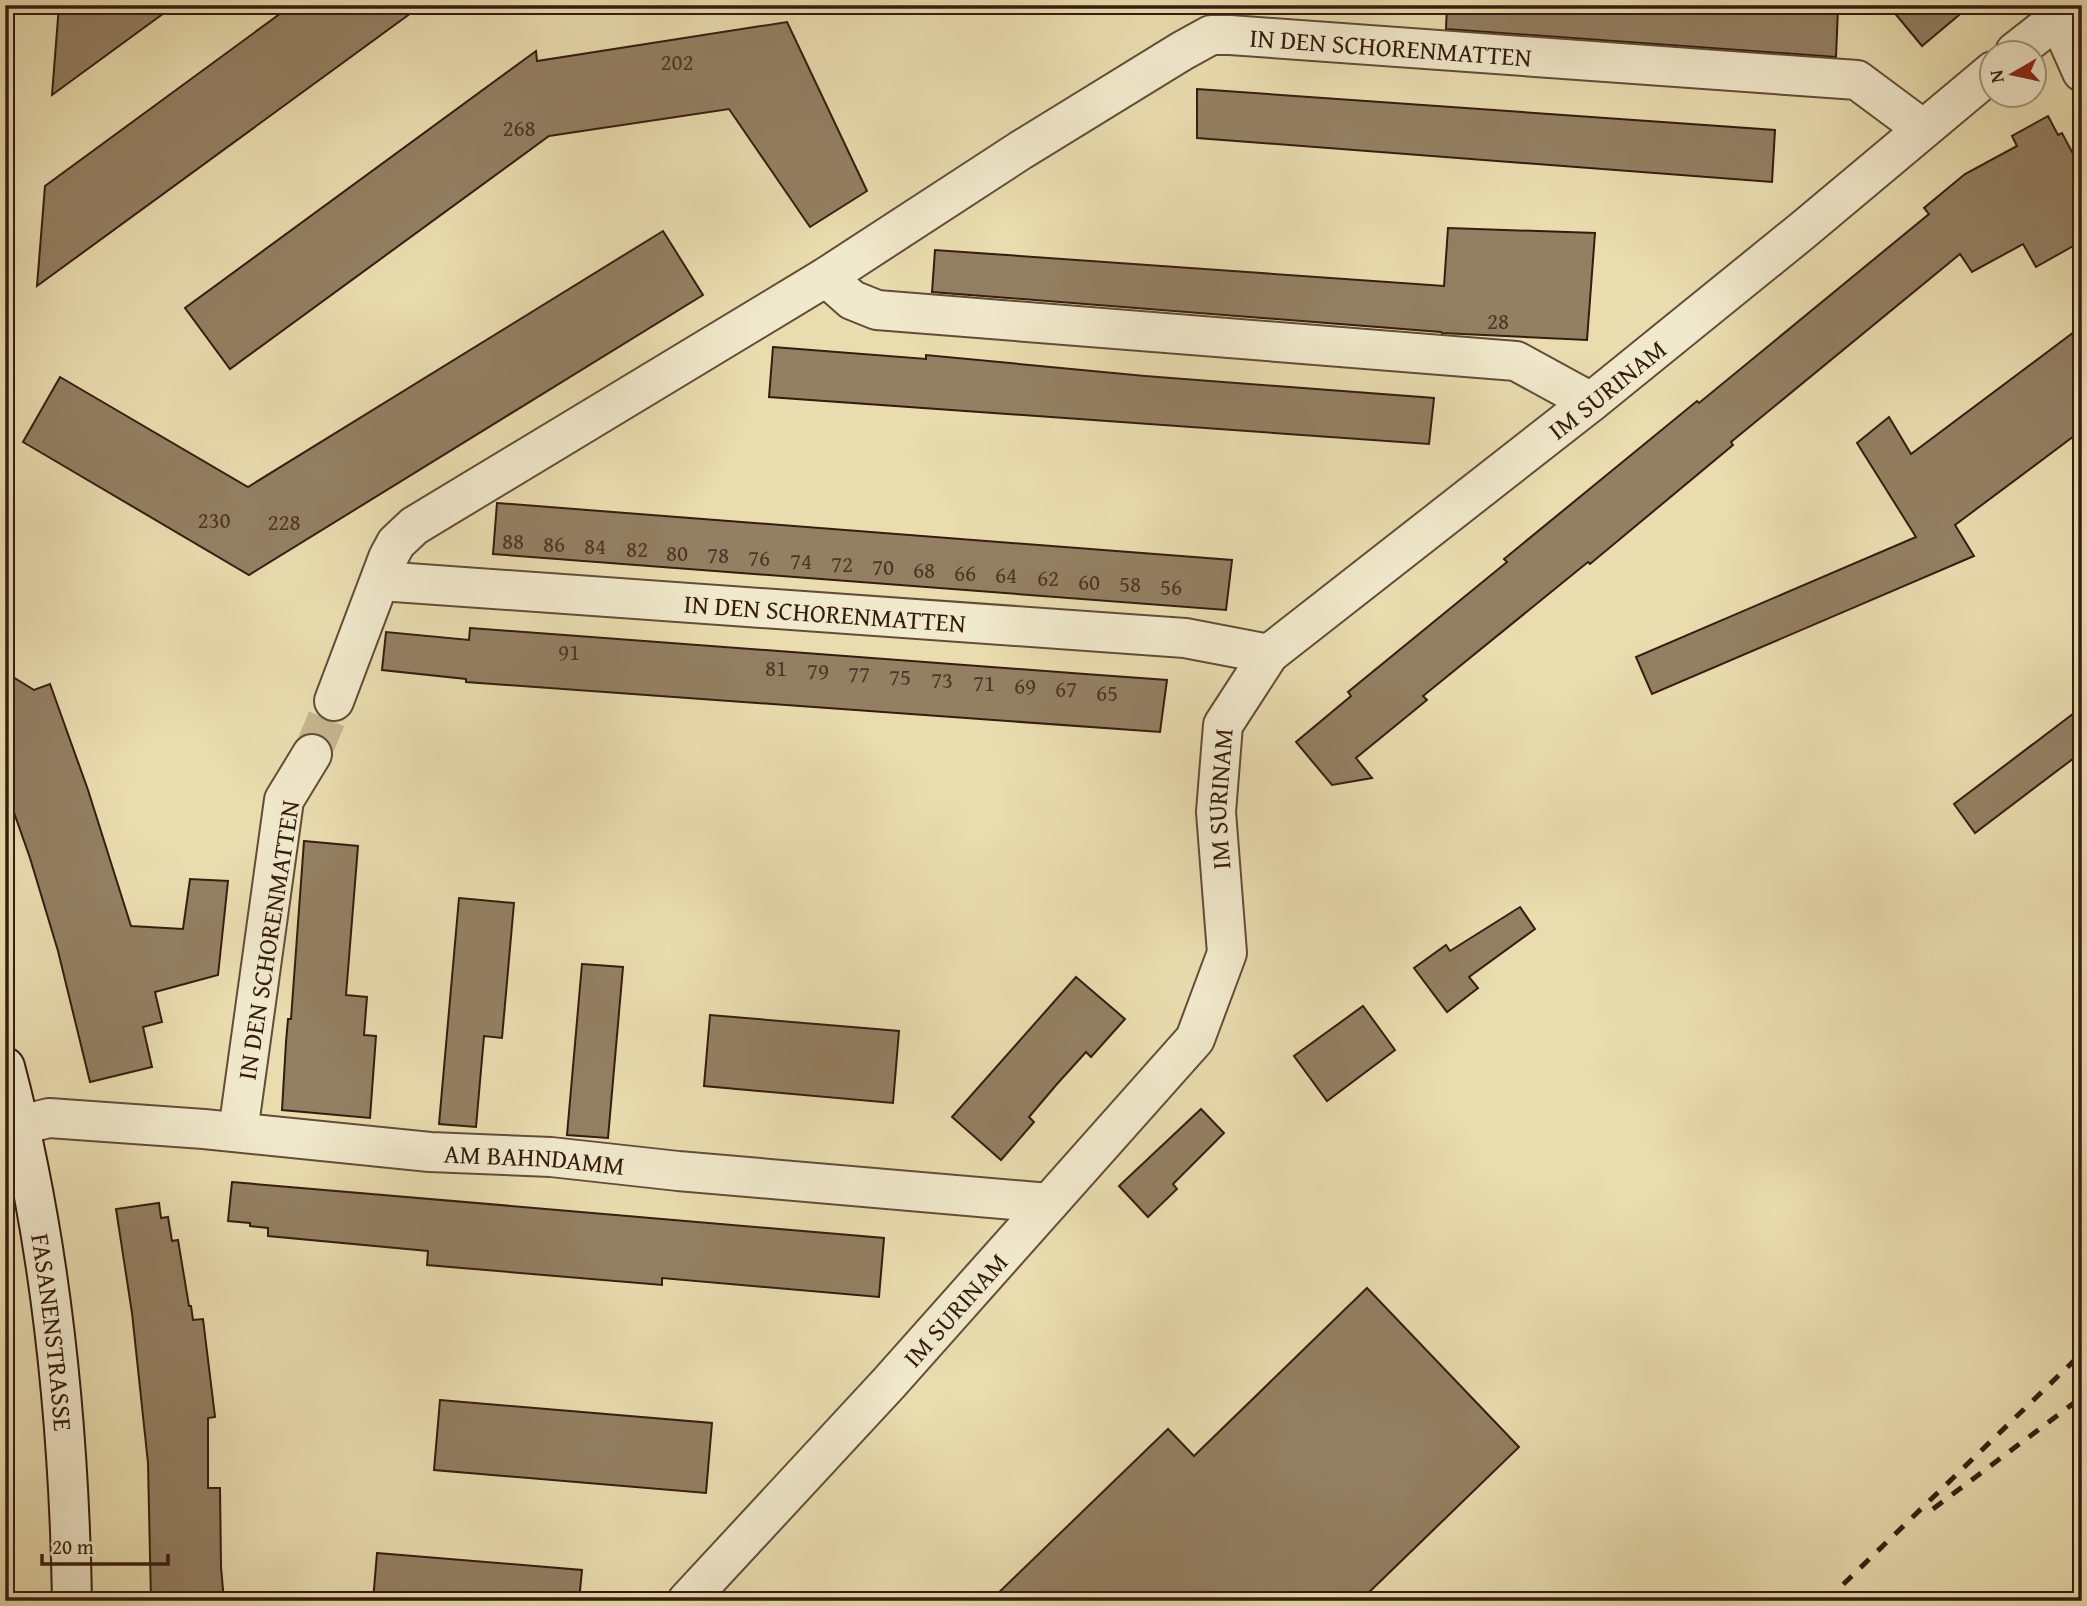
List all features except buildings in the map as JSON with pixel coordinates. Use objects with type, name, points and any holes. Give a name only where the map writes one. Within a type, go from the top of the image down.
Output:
[{"type":"street","points":[[2031,38],[2062,10],[2082,72]]},
{"type":"street","name":"IN DEN SCHORENMATTEN","points":[[334,701],[388,558],[396,543],[414,526],[826,277],[1021,150],[1210,35],[1857,80],[1923,130]]},
{"type":"street","name":"IM SURINAM","points":[[687,1601],[889,1383],[1195,1038],[1227,953],[1216,812],[1223,725],[1269,654],[1591,402],[1979,83]]},
{"type":"street","points":[[826,277],[852,300],[877,310],[1516,360],[1591,402]]},
{"type":"street","name":"IN DEN SCHORENMATTEN","points":[[380,581],[1185,638],[1269,654]]},
{"type":"street","name":"IN DEN SCHORENMATTEN","points":[[238,1132],[285,800],[312,754]]},
{"type":"street","name":"FASANENSTRASSE","points":[[5,1067],[21,1125],[43,1254],[61,1391],[70,1508],[72,1601]]},
{"type":"street","name":"AM BAHNDAMM","points":[[21,1125],[49,1118],[238,1132],[430,1152],[551,1157],[719,1175],[1049,1203]]},
{"type":"tunnel","points":[[312,754],[334,701]]},
{"type":"railway","points":[[1826,1601],[2082,1353]]},
{"type":"railway","points":[[1933,1509],[2082,1397]]},
{"type":"railway","points":[[2064,1601],[2082,1587]]}]
